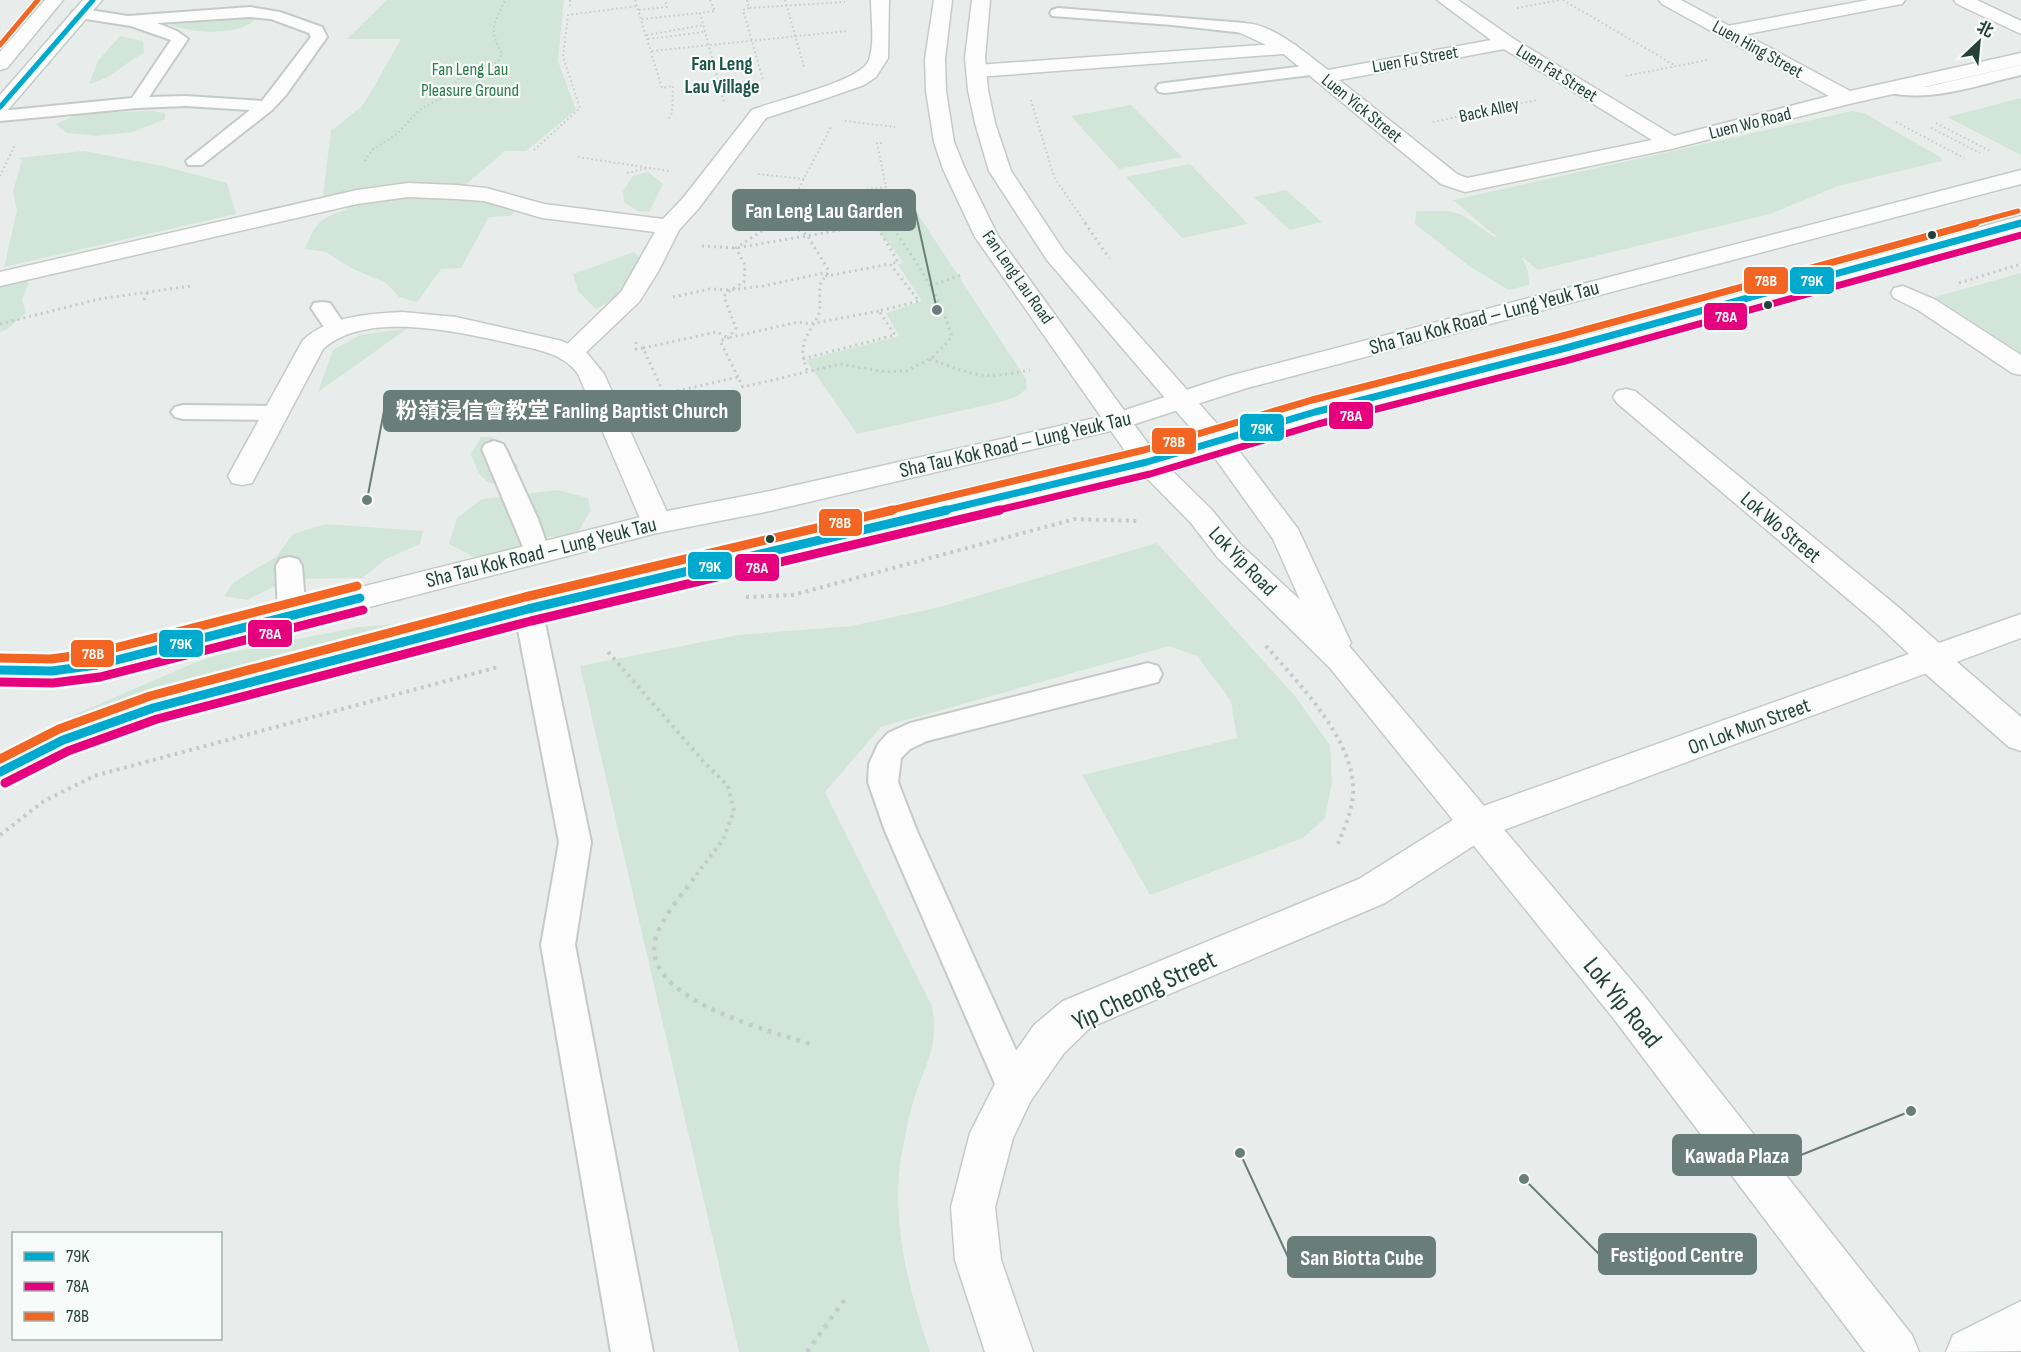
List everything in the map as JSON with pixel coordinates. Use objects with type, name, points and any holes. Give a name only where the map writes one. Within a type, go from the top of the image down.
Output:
[{"type":"street","points":[[2,60],[54,0]]},
{"type":"street","points":[[12,112],[80,14],[93,0]]},
{"type":"street","points":[[570,354],[630,297],[647,270],[664,235],[692,203],[759,114],[776,106],[851,84],[874,69],[879,58],[880,0]]},
{"type":"street","name":"Fan Leng Lau Road","points":[[943,0],[936,49],[936,91],[944,142],[954,169],[987,237],[1147,462]]},
{"type":"street","points":[[981,0],[976,29],[977,71],[985,123],[1000,171],[1055,255],[1217,441]]},
{"type":"street","name":"Luen Fat Street","points":[[1446,0],[1507,43],[1671,143]]},
{"type":"street","name":"Luen Hing Street","points":[[1668,0],[1847,98]]},
{"type":"street","points":[[1727,32],[1896,0]]},
{"type":"street","points":[[1963,0],[2021,28]]},
{"type":"street","name":"Luen Yick Street","points":[[1244,28],[1268,37],[1289,49],[1449,179],[1466,186],[1479,183]]},
{"type":"street","name":"Luen Fu Street","points":[[1318,73],[1507,43]]},
{"type":"street","points":[[977,71],[1289,49]]},
{"type":"street","name":"Luen Wo Road","points":[[1479,183],[1671,143],[1847,98],[2021,59]]},
{"type":"street","name":"Sha Tau Kok Road – Lung Yeuk Tau","points":[[0,670],[52,671],[97,665],[657,523],[770,501],[1119,421],[1238,382],[2021,177]]},
{"type":"street","points":[[0,279],[357,197],[408,190],[486,195],[542,211],[664,235]]},
{"type":"street","points":[[0,771],[63,740],[153,708],[528,609],[1147,462],[1315,412],[1573,346],[2021,223]]},
{"type":"street","points":[[1904,293],[1928,305],[2021,367]]},
{"type":"street","points":[[242,476],[312,345],[323,334],[329,318],[428,319],[551,345],[577,357],[591,374],[657,523]]},
{"type":"street","name":"Lok Wo Street","points":[[1626,397],[1886,614],[2021,737]]},
{"type":"street","name":"Lok Yip Road","points":[[1217,441],[1287,536],[1342,659]]},
{"type":"street","name":"Lok Yip Road","points":[[1147,462],[1201,516],[1229,551],[1342,659],[1628,1006],[1895,1352]]},
{"type":"street","name":"On Lok Mun Street","points":[[1477,824],[2021,626]]},
{"type":"street","name":"Yip Cheong Street","points":[[1009,1352],[978,1260],[974,1207],[993,1132],[1015,1088],[1049,1039],[1077,1014],[1372,891],[1477,824]]},
{"type":"street","points":[[1970,1352],[2021,1325]]},
{"type":"lane","points":[[126,21],[250,12],[274,15],[316,30],[319,36],[280,91],[266,106],[195,161]]},
{"type":"lane","points":[[1058,12],[1244,28]]},
{"type":"lane","points":[[80,14],[102,15],[168,32],[180,39],[137,103]]},
{"type":"lane","points":[[1892,88],[1926,92],[2021,70]]},
{"type":"lane","points":[[1165,88],[1318,73]]},
{"type":"lane","points":[[12,112],[186,101],[266,106]]},
{"type":"lane","points":[[183,412],[275,413]]},
{"type":"lane","points":[[494,449],[525,519],[537,553]]},
{"type":"lane","points":[[289,566],[292,616]]},
{"type":"lane","points":[[528,609],[575,842],[572,877],[559,920],[558,945],[632,1352]]},
{"type":"lane","points":[[1015,1088],[901,831],[883,782],[884,764],[889,752],[899,741],[920,731],[1149,674]]},
{"type":"path","points":[[364,165],[372,150],[397,134],[419,110],[447,95],[458,79],[499,60],[502,54],[493,37],[493,30],[505,0]]},
{"type":"path","points":[[570,0],[570,7]]},
{"type":"path","points":[[635,0],[662,88],[673,86],[672,113],[668,120]]},
{"type":"path","points":[[639,10],[667,7],[665,0]]},
{"type":"path","points":[[642,19],[715,10],[710,0]]},
{"type":"path","points":[[747,0],[749,8]]},
{"type":"path","points":[[1517,8],[1562,0],[1677,66]]},
{"type":"path","points":[[785,2],[805,71]]},
{"type":"path","points":[[763,80],[742,10],[785,2],[854,2]]},
{"type":"path","points":[[534,150],[580,108],[563,57],[568,15],[637,6]]},
{"type":"path","points":[[700,13],[724,103]]},
{"type":"path","points":[[647,37],[704,25]]},
{"type":"path","points":[[652,51],[853,30]]},
{"type":"path","points":[[647,37],[704,32]]},
{"type":"path","points":[[1619,77],[1710,60]]},
{"type":"path","points":[[1021,68],[1054,177],[1109,258]]},
{"type":"path","points":[[684,88],[752,82]]},
{"type":"path","name":"Back Alley","points":[[1432,123],[1546,98]]},
{"type":"path","points":[[736,248],[785,215],[835,120],[895,127]]},
{"type":"path","points":[[1933,121],[1993,152]]},
{"type":"path","points":[[1895,122],[1974,163]]},
{"type":"path","points":[[1931,128],[1975,151]]},
{"type":"path","points":[[667,298],[710,289],[730,290],[825,273],[826,276],[898,262],[856,191],[886,188],[877,151],[877,142],[884,143]]},
{"type":"path","points":[[578,157],[710,178]]},
{"type":"path","points":[[627,173],[648,168]]},
{"type":"path","points":[[866,190],[930,286],[949,323],[952,338],[946,347],[930,359],[899,372],[890,373],[854,364],[807,370],[743,387],[720,341],[798,322],[810,324],[919,301],[890,264]]},
{"type":"path","points":[[692,203],[785,215]]},
{"type":"path","points":[[785,215],[789,223],[808,237],[829,271],[821,284],[818,316],[810,324],[802,359],[807,370]]},
{"type":"path","points":[[664,235],[736,248],[876,224]]},
{"type":"path","points":[[728,338],[736,328],[723,297],[744,282],[745,265],[736,248]]},
{"type":"path","points":[[1955,284],[2021,264]]},
{"type":"path","points":[[930,286],[964,274]]},
{"type":"path","points":[[0,324],[99,299],[190,286]]},
{"type":"path","points":[[144,300],[148,291]]},
{"type":"path","points":[[802,359],[895,335],[879,311]]},
{"type":"path","points":[[637,339],[636,348],[643,348],[717,332],[728,338]]},
{"type":"path","points":[[643,348],[664,394],[738,377]]},
{"type":"path","points":[[930,359],[976,376],[996,376],[1030,370]]},
{"type":"path","points":[[746,597],[793,595],[1075,519],[1139,521]]},
{"type":"path","points":[[1263,642],[1307,695],[1343,747],[1353,786],[1347,823],[1337,846]]},
{"type":"path","points":[[608,652],[704,762],[728,786],[734,811],[723,840],[665,917],[654,948],[659,970],[688,996],[726,1017],[810,1044]]},
{"type":"path","points":[[0,835],[38,805],[94,776],[538,657]]},
{"type":"path","points":[[807,1352],[845,1299]]},
{"type":"green space","name":"Fan Leng Lau Pleasure Ground","points":[[387,0],[564,0],[558,61],[576,110],[526,151],[505,151],[463,187],[389,185],[323,196],[331,131],[361,107],[401,39],[347,39]]},
{"type":"green space","points":[[234,16],[255,19],[238,29],[215,32],[190,30],[170,25],[177,20]]},
{"type":"green space","points":[[120,36],[143,41],[144,53],[105,78],[89,84],[98,61]]},
{"type":"green space","points":[[2021,98],[2021,155],[1947,117]]},
{"type":"green space","points":[[1131,105],[1182,157],[1119,169],[1071,116]]},
{"type":"green space","points":[[153,111],[165,113],[165,119],[133,132],[97,136],[66,133],[56,124],[81,113]]},
{"type":"green space","points":[[1852,111],[1864,113],[1940,157],[1942,161],[1838,186],[1770,214],[1538,270],[1522,257],[1528,271],[1529,285],[1509,290],[1472,268],[1415,224],[1416,211],[1454,212],[1499,239],[1453,200]]},
{"type":"green space","points":[[84,151],[163,166],[227,183],[236,214],[4,267],[17,211],[13,191],[22,160],[19,158]]},
{"type":"green space","points":[[1190,164],[1248,224],[1182,238],[1126,177]]},
{"type":"green space","points":[[648,172],[663,184],[649,212],[638,211],[624,202],[623,191],[633,176]]},
{"type":"green space","points":[[902,190],[1026,379],[1027,388],[1019,395],[1004,401],[857,434],[806,360],[899,336],[886,313],[922,301],[898,265],[903,262],[851,196]]},
{"type":"green space","points":[[1286,190],[1322,222],[1290,230],[1254,197]]},
{"type":"green space","points":[[379,196],[474,197],[517,209],[510,216],[489,217],[461,268],[441,269],[417,302],[399,297],[386,283],[351,268],[326,252],[305,249],[312,233],[324,219],[347,210],[345,203]]},
{"type":"green space","points":[[634,252],[640,258],[620,296],[596,309],[578,291],[573,274]]},
{"type":"green space","points":[[2021,273],[2021,353],[1935,297]]},
{"type":"green space","points":[[0,279],[29,282],[22,299],[26,313],[6,330],[0,332]]},
{"type":"green space","points":[[408,328],[318,392],[333,350],[360,335]]},
{"type":"green space","points":[[481,437],[492,437],[519,467],[498,485],[483,477],[477,470],[471,454]]},
{"type":"green space","points":[[558,490],[588,498],[591,510],[576,536],[548,537],[478,559],[449,544],[457,518],[482,499]]},
{"type":"green space","points":[[325,524],[423,531],[420,544],[386,559],[362,578],[290,579],[247,600],[224,596],[234,582],[276,557],[293,534]]},
{"type":"green space","points":[[1157,543],[1295,696],[1330,745],[1332,782],[1325,818],[1303,838],[1150,895],[1082,775],[1237,738],[1231,701],[1197,656],[1169,646],[881,727],[825,792],[932,1006],[934,1034],[932,1046],[916,1092],[907,1128],[902,1151],[898,1202],[908,1278],[930,1352],[739,1352],[580,666],[738,635],[851,626],[936,608]]},
{"type":"green space","points":[[546,588],[545,602],[506,627],[423,640],[136,719],[67,718],[194,663],[218,655],[359,627],[418,622]]},
{"type":"transit line","name":"78B","points":[[0,45],[38,0]]},
{"type":"transit line","name":"79K","points":[[0,107],[93,0]]},
{"type":"transit line","name":"78B","points":[[0,759],[59,729],[150,696],[525,597],[1144,450],[1312,400],[1559,337],[2018,211]]},
{"type":"transit line","name":"79K","points":[[0,772],[63,740],[153,708],[528,609],[1147,462],[1315,412],[1562,349],[2021,223]]},
{"type":"transit line","name":"78A","points":[[5,783],[68,751],[157,719],[531,621],[1150,474],[1318,424],[1565,361],[2021,235]]},
{"type":"transit line","name":"78B","points":[[0,658],[51,659],[95,653],[357,586]]},
{"type":"transit line","name":"79K","points":[[0,670],[52,671],[97,665],[360,598]]},
{"type":"transit line","name":"78A","points":[[0,682],[53,683],[100,677],[363,610]]},
{"type":"place","name":"Fan Leng Lau Garden","points":[[937,310]]},
{"type":"place","name":"粉嶺浸信會教堂 Fanling Baptist Church","points":[[367,500]]},
{"type":"place","name":"Kawada Plaza","points":[[1911,1111]]},
{"type":"place","name":"San Biotta Cube","points":[[1240,1153]]},
{"type":"place","name":"Festigood Centre","points":[[1524,1179]]},
{"type":"district","name":"Fan Leng Lau Village","points":[[722,74]]}]
